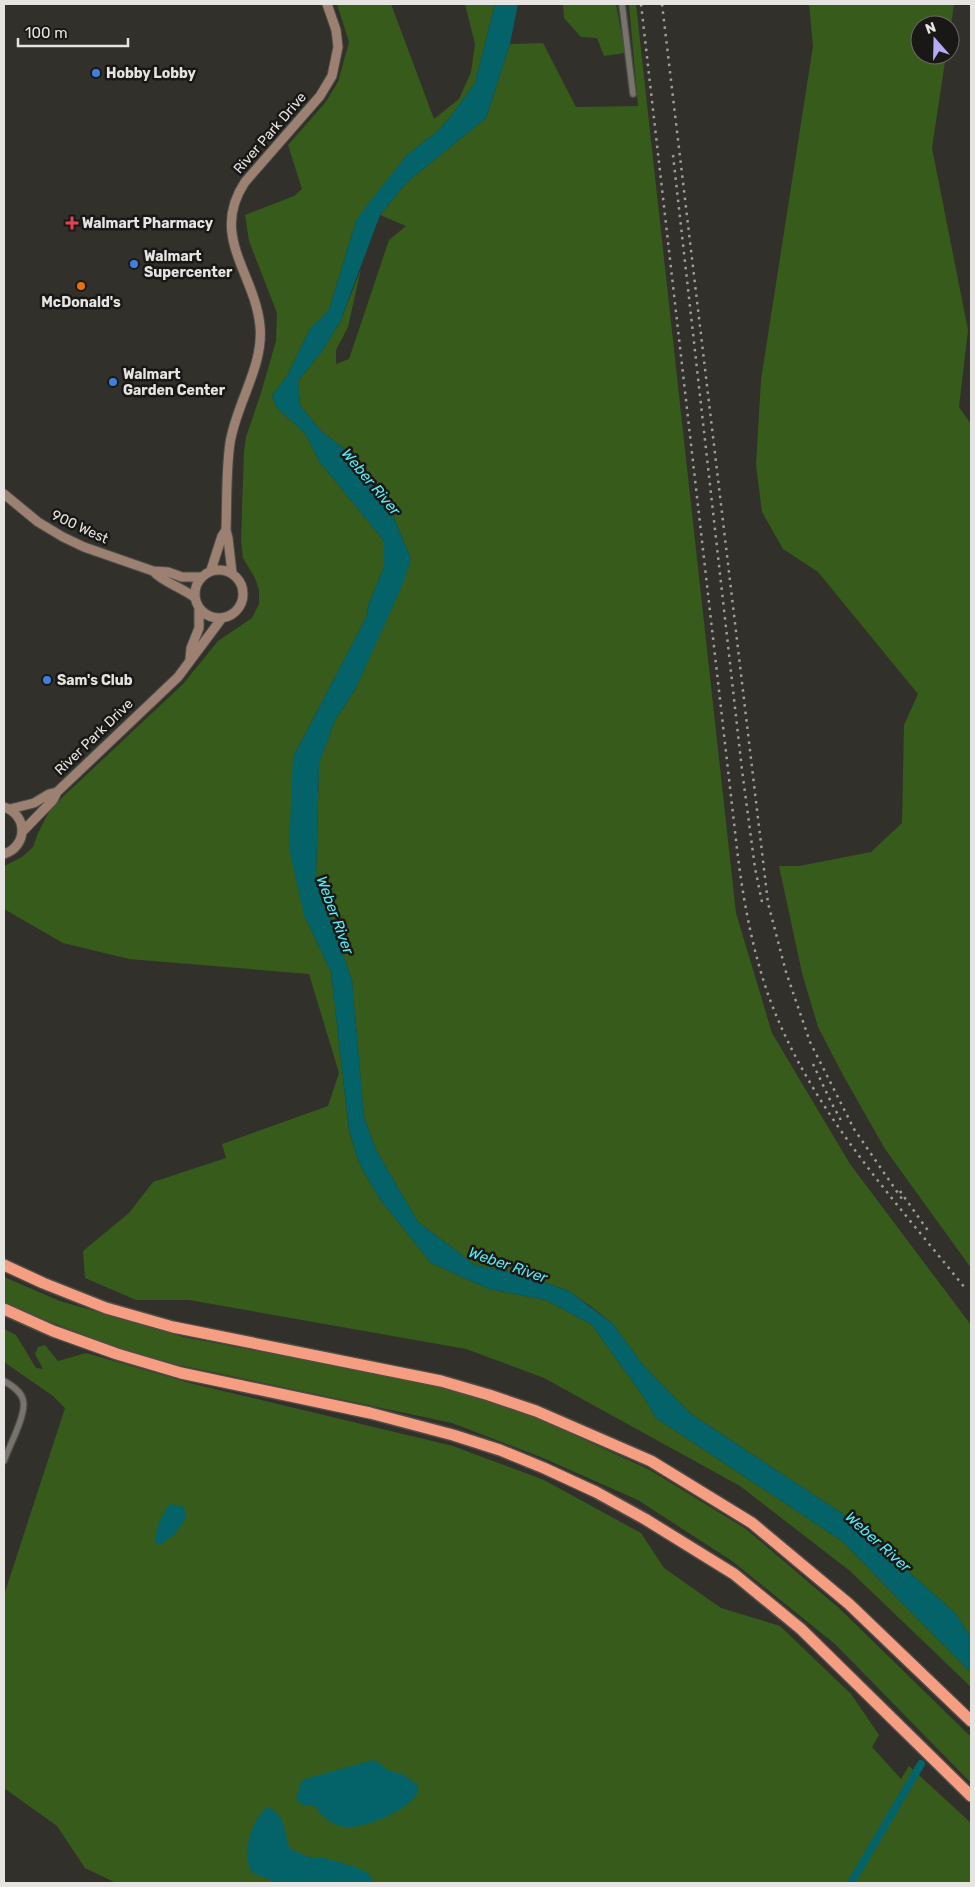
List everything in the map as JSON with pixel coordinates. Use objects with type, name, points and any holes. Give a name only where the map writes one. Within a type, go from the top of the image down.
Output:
[{"type":"highway","points":[[4,1265],[106,1308],[173,1327],[441,1381],[489,1395],[536,1411],[651,1461],[752,1523],[849,1604],[971,1721]]},
{"type":"highway","points":[[4,1309],[53,1331],[108,1351],[181,1373],[370,1413],[453,1435],[500,1450],[596,1492],[734,1574],[801,1629],[971,1796]]},
{"type":"street","name":"River Park Drive","points":[[232,573],[226,530],[230,443],[255,363],[260,334],[258,314],[233,242],[231,214],[237,194],[245,182],[320,96],[332,76],[338,47],[336,30],[327,4]]},
{"type":"street","points":[[622,4],[633,94]]},
{"type":"street","name":"900 West","points":[[4,494],[38,522],[63,537],[90,549],[153,571],[168,572],[182,577],[201,577]]},
{"type":"street","name":"River Park Drive","points":[[211,570],[222,536],[226,530]]},
{"type":"street","points":[[211,570],[225,570],[232,573],[241,582],[243,595],[242,602],[234,613],[222,618],[209,616],[199,609],[194,597],[194,590],[201,577],[211,570]]},
{"type":"street","name":"900 West","points":[[153,571],[159,578],[184,589],[194,597]]},
{"type":"street","name":"River Park Drive","points":[[190,659],[191,648],[199,628],[199,609]]},
{"type":"street","name":"River Park Drive","points":[[4,854],[13,850],[18,845],[23,831],[53,800],[57,792],[178,677],[222,618]]},
{"type":"street","name":"River Park Drive","points":[[7,808],[34,803],[49,794],[57,792]]},
{"type":"street","points":[[7,808],[19,818],[23,831]]},
{"type":"street","points":[[4,1381],[17,1390],[23,1399],[23,1412],[4,1460]]},
{"type":"green space","points":[[337,4],[391,4],[434,119],[459,99],[471,72],[475,44],[465,4],[495,4],[475,83],[439,130],[407,155],[356,221],[329,310],[310,329],[287,376],[272,396],[277,408],[305,433],[319,461],[384,541],[384,567],[369,603],[366,618],[293,757],[304,915],[331,972],[349,1131],[359,1163],[379,1198],[431,1263],[489,1289],[546,1300],[592,1325],[645,1399],[656,1418],[842,1541],[971,1673],[971,1687],[850,1571],[740,1486],[544,1378],[466,1349],[189,1300],[136,1300],[85,1278],[83,1251],[129,1213],[153,1182],[226,1158],[222,1144],[328,1106],[339,1073],[309,974],[129,959],[63,943],[4,909],[4,866],[22,857],[33,847],[51,808],[183,684],[218,641],[252,618],[259,604],[259,590],[255,578],[243,558],[241,541],[244,452],[246,437],[276,341],[277,313],[249,241],[245,215],[294,196],[302,189],[288,145],[325,103],[338,82],[349,42]]},
{"type":"green space","points":[[563,4],[616,4],[625,53],[604,56],[597,38],[581,37],[564,18]]},
{"type":"green space","points":[[629,4],[636,4],[736,913],[772,1033],[850,1164],[971,1325],[971,1637],[955,1613],[846,1516],[691,1414],[643,1365],[613,1324],[593,1308],[569,1291],[519,1274],[475,1265],[418,1222],[376,1150],[364,1117],[352,980],[316,879],[319,763],[335,720],[356,688],[411,559],[394,518],[359,460],[321,431],[300,405],[298,381],[322,351],[340,322],[361,269],[348,327],[336,350],[336,364],[349,359],[389,240],[406,226],[380,215],[407,182],[486,118],[510,44],[543,43],[576,107],[638,106]]},
{"type":"green space","points":[[809,4],[954,4],[952,15],[910,15],[910,65],[944,65],[932,148],[968,330],[959,407],[971,424],[971,1268],[885,1149],[818,1027],[802,973],[779,866],[799,866],[871,852],[902,823],[904,725],[918,694],[818,572],[783,549],[762,512],[756,465],[761,380],[813,46]]},
{"type":"green space","points":[[4,1277],[60,1301],[184,1337],[437,1385],[535,1417],[650,1470],[746,1529],[840,1609],[971,1737],[971,1783],[835,1644],[732,1561],[638,1500],[543,1458],[452,1423],[179,1365],[112,1346],[4,1302]]},
{"type":"green space","points":[[4,1329],[16,1335],[36,1368],[43,1369],[35,1354],[38,1347],[45,1345],[58,1361],[86,1353],[190,1383],[453,1446],[544,1480],[641,1533],[664,1568],[721,1608],[780,1626],[851,1694],[879,1735],[872,1747],[901,1779],[909,1766],[971,1823],[971,1883],[116,1883],[85,1868],[57,1826],[4,1788],[4,1595],[65,1408],[53,1396],[4,1362]]},
{"type":"water","name":"Weber River","points":[[495,4],[518,4],[510,44],[486,118],[407,182],[380,215],[340,322],[322,351],[298,381],[300,405],[321,431],[359,460],[394,518],[411,559],[403,584],[356,688],[335,720],[319,764],[316,879],[352,980],[364,1117],[376,1150],[418,1222],[475,1265],[519,1274],[569,1291],[613,1324],[643,1365],[691,1414],[846,1516],[955,1613],[971,1637],[971,1673],[842,1541],[656,1418],[645,1399],[592,1325],[546,1300],[489,1289],[431,1263],[379,1198],[359,1163],[349,1130],[331,972],[304,915],[289,848],[293,757],[366,618],[369,603],[384,567],[384,541],[319,461],[305,433],[277,408],[272,396],[287,376],[310,329],[329,310],[356,221],[407,155],[439,130],[475,83]]},
{"type":"water","points":[[170,1504],[184,1507],[186,1518],[175,1534],[160,1545],[155,1543],[156,1533],[164,1512]]},
{"type":"water","points":[[373,1760],[387,1770],[402,1774],[418,1785],[417,1793],[411,1801],[390,1815],[365,1825],[345,1827],[327,1819],[314,1805],[304,1805],[296,1799],[301,1782],[305,1779]]},
{"type":"water","points":[[267,1807],[278,1814],[281,1819],[290,1849],[309,1857],[325,1858],[356,1867],[368,1873],[374,1883],[277,1883],[251,1872],[247,1855],[250,1837],[256,1821]]},
{"type":"waterway","points":[[851,1883],[921,1764]]},
{"type":"railway","points":[[641,4],[737,849],[745,905],[753,942],[769,997],[786,1038],[807,1077],[855,1150],[965,1288]]},
{"type":"railway","points":[[662,4],[768,903],[786,972],[810,1042],[854,1129],[902,1199]]},
{"type":"railway","points":[[673,155],[742,770],[755,868],[762,902]]},
{"type":"railway","points":[[813,1064],[843,1124]]},
{"type":"railway","points":[[900,1191],[929,1232]]},
{"type":"place","name":"Hobby Lobby","points":[[96,73]]},
{"type":"place","name":"Walmart Pharmacy","points":[[72,223]]},
{"type":"place","name":"Walmart Supercenter","points":[[134,264]]},
{"type":"place","name":"McDonald's","points":[[81,286]]},
{"type":"place","name":"Walmart Garden Center","points":[[113,382]]},
{"type":"place","name":"Sam's Club","points":[[47,680]]}]
